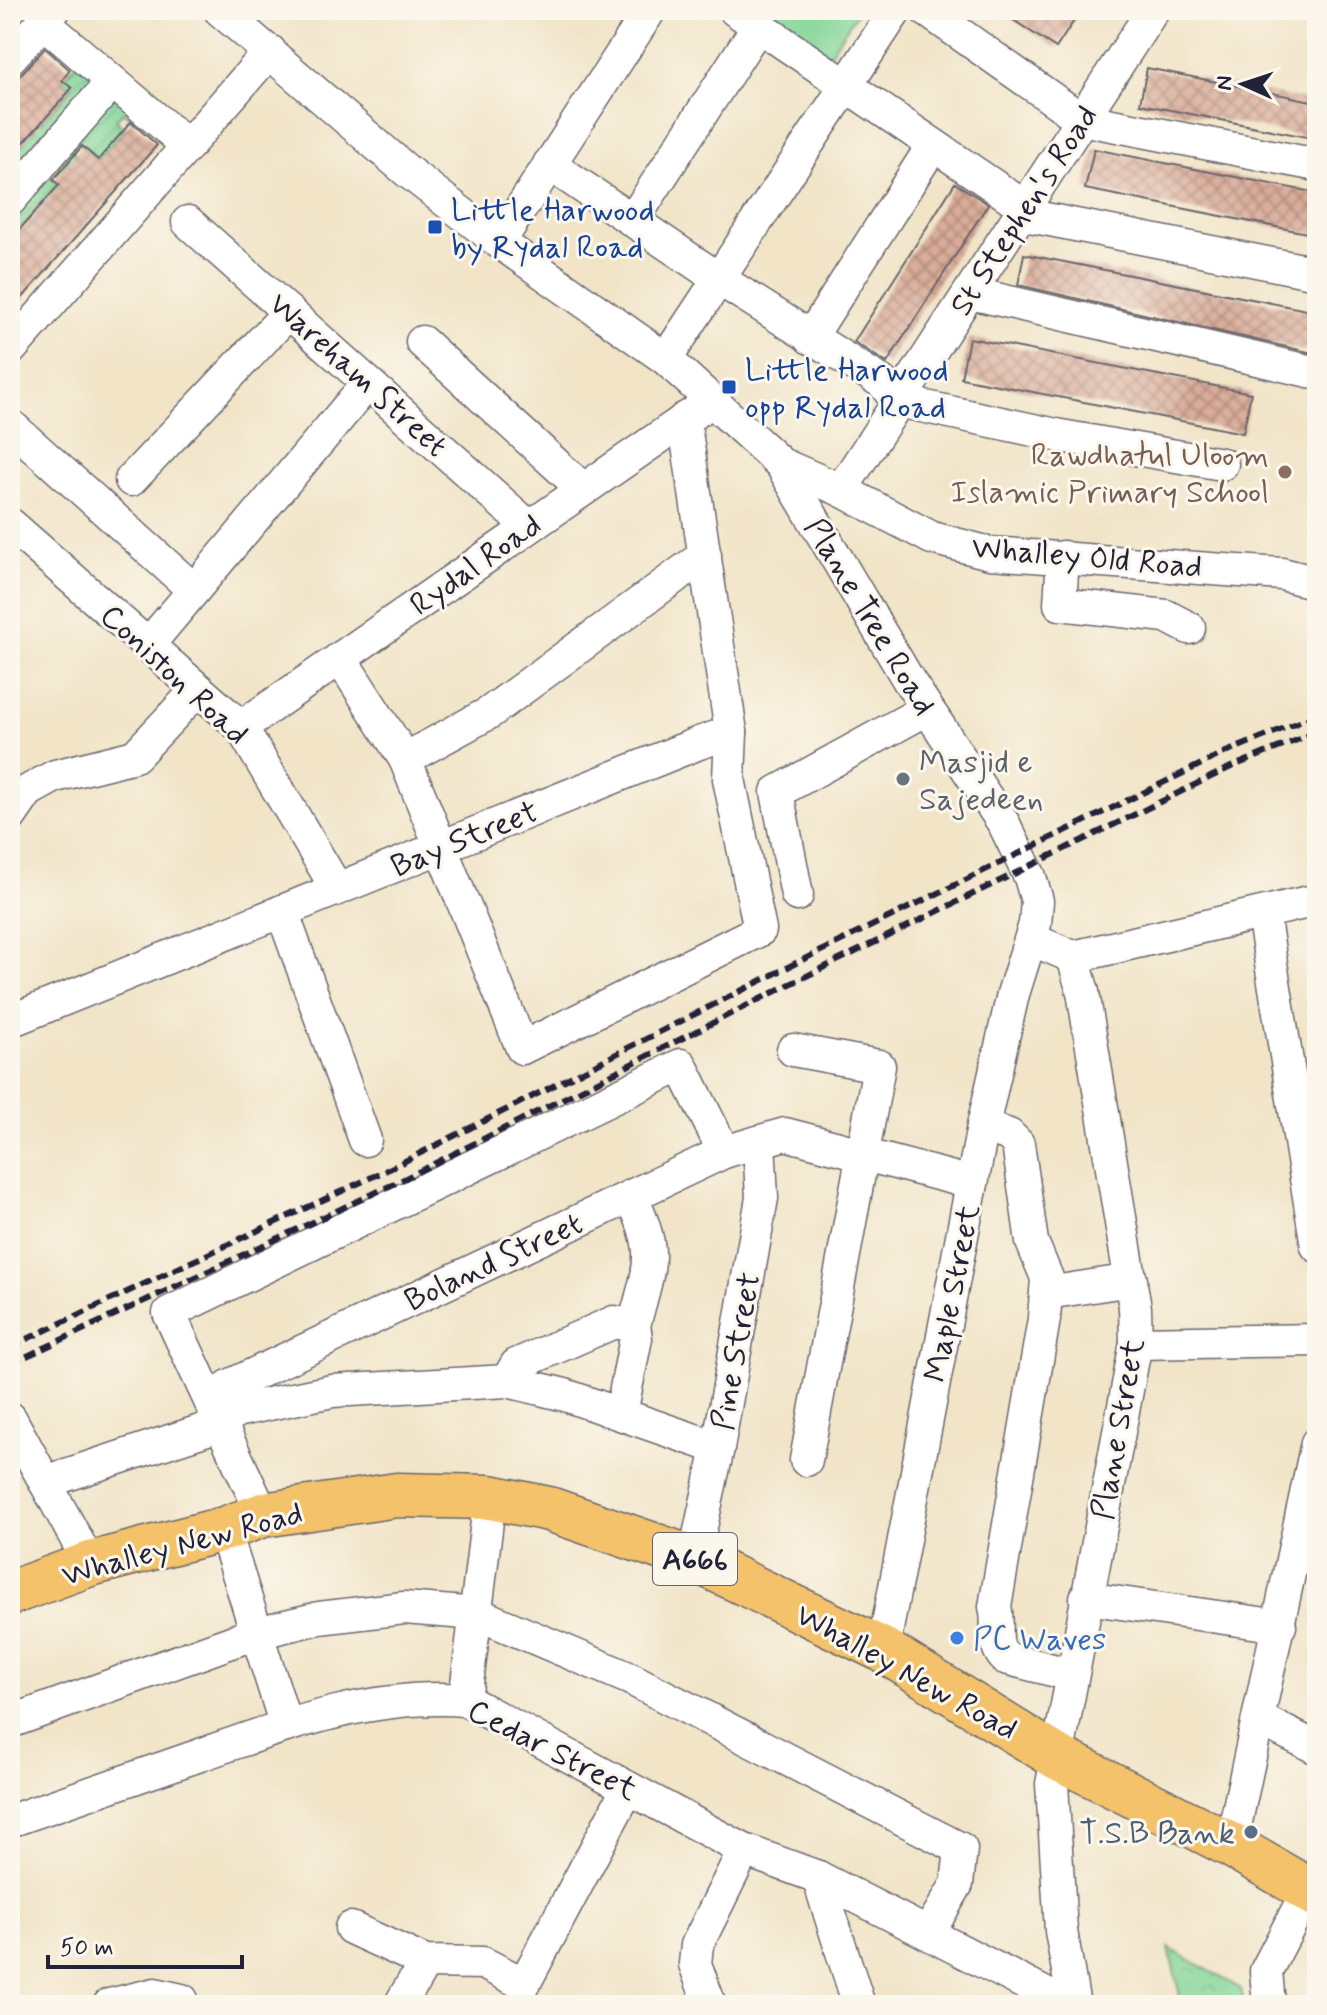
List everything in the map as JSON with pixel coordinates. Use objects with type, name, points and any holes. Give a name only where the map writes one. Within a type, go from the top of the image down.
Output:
[{"type":"highway","name":"Whalley New Road","points":[[10,1593],[90,1564],[244,1522],[397,1495],[490,1497],[549,1509],[694,1559],[883,1650],[1057,1757],[1231,1845],[1312,1893]]},
{"type":"street","name":"Whalley Old Road","points":[[220,10],[407,171],[499,242],[666,359],[697,410],[781,464],[841,490],[932,538],[990,553],[1282,574],[1317,583]]},
{"type":"street","points":[[499,242],[650,10]]},
{"type":"street","points":[[666,359],[896,10]]},
{"type":"street","points":[[926,10],[1081,119],[1317,165]]},
{"type":"street","name":"St Stephen's Road","points":[[841,490],[1153,10]]},
{"type":"street","points":[[12,50],[49,16],[111,83],[188,146]]},
{"type":"street","points":[[633,220],[747,18],[1023,210],[1317,273]]},
{"type":"street","points":[[10,350],[270,51]]},
{"type":"street","points":[[10,200],[111,83]]},
{"type":"street","points":[[810,338],[933,145]]},
{"type":"street","points":[[549,164],[719,279],[882,382],[898,401],[1061,436],[1222,464]]},
{"type":"street","name":"Wareham Street","points":[[188,222],[529,527]]},
{"type":"street","points":[[970,293],[1317,373]]},
{"type":"street","points":[[131,480],[289,312]]},
{"type":"street","points":[[422,342],[583,489]]},
{"type":"street","points":[[148,645],[368,383]]},
{"type":"street","points":[[340,658],[405,759],[438,848],[522,1048],[760,930],[729,779],[731,732],[705,555],[697,410]]},
{"type":"street","name":"Rydal Road","points":[[241,727],[697,410]]},
{"type":"street","points":[[10,425],[194,590]]},
{"type":"street","name":"Plane Tree Road","points":[[781,464],[835,560],[927,709],[1004,824],[1030,877],[1037,901],[1031,939]]},
{"type":"street","name":"Coniston Road","points":[[10,524],[241,727],[337,889]]},
{"type":"street","points":[[405,759],[489,713],[705,555]]},
{"type":"street","points":[[1063,557],[1060,604],[1166,616],[1189,628]]},
{"type":"street","points":[[16,795],[55,776],[135,756],[198,689]]},
{"type":"street","points":[[797,895],[781,830],[777,792],[927,709]]},
{"type":"street","name":"Bay Street","points":[[10,1021],[731,732]]},
{"type":"street","points":[[1031,939],[1073,957],[1317,900]]},
{"type":"street","points":[[282,911],[365,1140]]},
{"type":"street","points":[[1263,914],[1317,1246]]},
{"type":"street","name":"Maple Street","points":[[883,1650],[983,1126],[1013,994],[1031,939]]},
{"type":"street","name":"Plane Street","points":[[1073,957],[1083,992],[1131,1280],[1136,1343],[1052,1784],[1061,1931],[1074,2005]]},
{"type":"street","points":[[793,1050],[879,1066],[806,1460]]},
{"type":"street","points":[[286,1726],[256,1633],[244,1522],[222,1424],[169,1313],[681,1065],[724,1152]]},
{"type":"street","points":[[983,1126],[1009,1135],[1018,1144],[1034,1255],[1045,1270],[1047,1293],[995,1607],[999,1618],[997,1641],[1005,1658],[1072,1675]]},
{"type":"street","name":"Boland Street","points":[[229,1386],[724,1152],[785,1134],[972,1183]]},
{"type":"street","name":"Pine Street","points":[[694,1559],[718,1448],[762,1198],[759,1142]]},
{"type":"street","points":[[621,1414],[636,1338],[634,1326],[652,1252],[644,1222],[631,1196]]},
{"type":"street","points":[[1047,1293],[1131,1280]]},
{"type":"street","points":[[507,1381],[516,1365],[614,1322],[634,1326]]},
{"type":"street","points":[[1136,1343],[1317,1340]]},
{"type":"street","points":[[45,1482],[222,1424],[235,1411],[332,1391],[507,1381],[621,1414],[718,1448]]},
{"type":"street","points":[[12,1426],[90,1564]]},
{"type":"street","points":[[1231,1845],[1280,1626],[1302,1590],[1317,1443]]},
{"type":"street","points":[[465,1700],[490,1497]]},
{"type":"street","points":[[1086,1598],[1280,1626]]},
{"type":"street","points":[[10,1722],[256,1633],[319,1618],[404,1608],[478,1614],[631,1679],[961,1849],[957,1884],[929,1932]]},
{"type":"street","name":"Cedar Street","points":[[10,1821],[286,1726],[351,1707],[428,1698],[465,1700],[744,1850],[818,1877],[929,1932],[1046,1997],[1067,2005]]},
{"type":"street","points":[[1259,1719],[1317,1748]]},
{"type":"street","points":[[351,1928],[425,1962],[483,1963],[534,1989],[628,1788]]},
{"type":"street","points":[[710,2005],[695,1964],[697,1945],[744,1850]]},
{"type":"street","points":[[818,1877],[859,2005]]},
{"type":"street","points":[[1269,2005],[1266,1971],[1312,1893]]},
{"type":"street","points":[[400,2005],[425,1962]]},
{"type":"street","points":[[109,2005],[155,1994],[182,2000],[184,2005]]},
{"type":"green space","points":[[754,10],[859,10],[826,59]]},
{"type":"green space","points":[[78,62],[104,85],[10,192],[10,159],[14,154],[10,140],[19,148],[25,142],[15,133],[21,127],[30,135],[36,130],[32,114],[42,122],[72,88],[62,80]]},
{"type":"green space","points":[[113,93],[138,115],[133,120],[123,112],[116,120],[125,129],[98,160],[78,143],[72,151],[91,168],[79,181],[54,160]]},
{"type":"green space","points":[[44,172],[68,193],[42,204],[16,234],[10,229],[10,210]]},
{"type":"green space","points":[[1169,1948],[1241,1989],[1244,2005],[1182,2005]]},
{"type":"building","points":[[998,10],[1081,10],[1056,48]]},
{"type":"building","points":[[45,48],[70,70],[62,80],[72,88],[10,158],[10,86]]},
{"type":"building","points":[[1147,68],[1317,102],[1317,139],[1140,104]]},
{"type":"building","points":[[131,122],[157,145],[10,312],[10,240],[59,185],[53,180],[82,146],[98,160]]},
{"type":"building","points":[[1094,149],[1317,193],[1317,235],[1085,189]]},
{"type":"building","points":[[955,183],[988,204],[887,363],[854,342]]},
{"type":"building","points":[[1024,254],[1317,312],[1317,354],[1018,285]]},
{"type":"building","points":[[969,338],[1251,393],[1243,433],[961,378]]},
{"type":"railway","points":[[10,1347],[389,1169],[790,966],[1226,752],[1317,715]]},
{"type":"railway","points":[[10,1364],[396,1183],[1231,767],[1317,732]]},
{"type":"place","name":"Little Harwood by Rydal Road","points":[[435,227]]},
{"type":"place","name":"Little Harwood opp Rydal Road","points":[[729,387]]},
{"type":"place","name":"Rawdhatul Uloom Islamic Primary School","points":[[1285,472]]},
{"type":"place","name":"Masjid e Sajedeen","points":[[903,779]]},
{"type":"place","name":"PC Waves","points":[[957,1638]]},
{"type":"place","name":"T.S.B Bank","points":[[1251,1832]]}]
